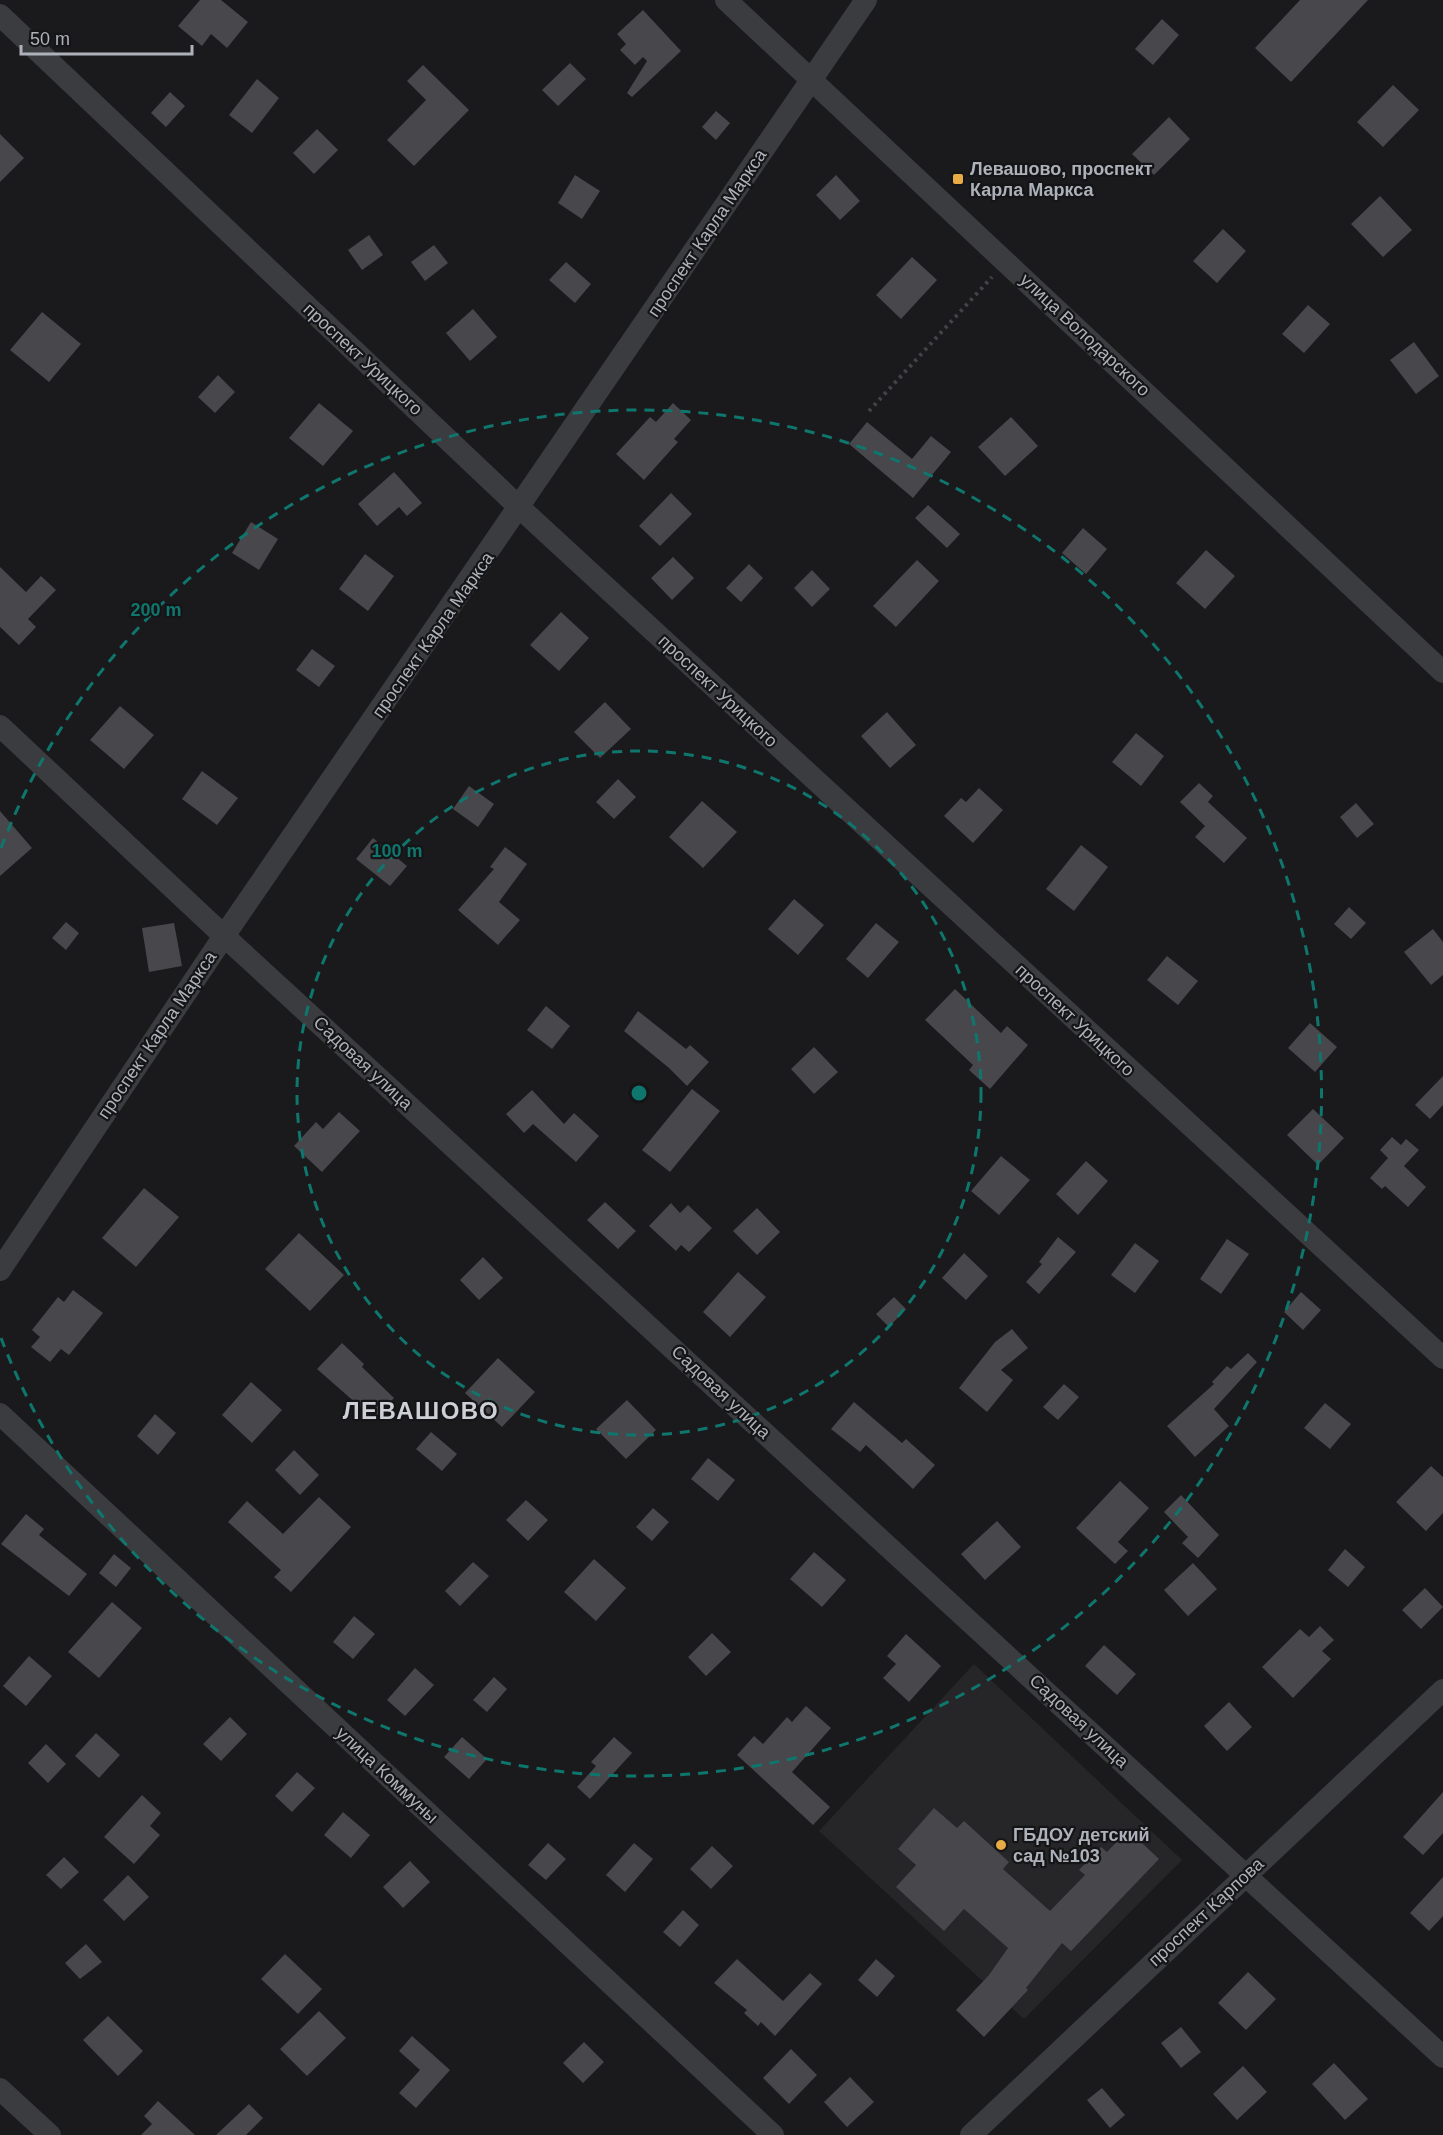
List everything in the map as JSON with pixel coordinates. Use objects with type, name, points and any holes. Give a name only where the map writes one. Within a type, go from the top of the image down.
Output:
[{"type":"street","name":"улица Володарского","points":[[726,0],[1443,672]]},
{"type":"street","name":"проспект Карла Маркса","points":[[0,1270],[224,936],[520,508],[866,0]]},
{"type":"street","name":"проспект Урицкого","points":[[0,15],[520,508],[1443,1358]]},
{"type":"street","name":"Садовая улица","points":[[0,726],[224,936],[1443,2056]]},
{"type":"street","name":"улица Коммуны","points":[[0,1414],[773,2135]]},
{"type":"street","name":"проспект Карпова","points":[[971,2135],[1443,1690]]},
{"type":"street","points":[[0,2089],[50,2135]]},
{"type":"path","points":[[869,411],[1007,261]]},
{"type":"shaded area","name":"ГБДОУ детский сад №103","points":[[974,1664],[1182,1860],[1024,2019],[819,1831]]},
{"type":"building","points":[[200,0],[221,0],[248,22],[227,48],[211,34],[202,46],[178,26]]},
{"type":"building","points":[[1300,0],[1368,0],[1291,82],[1255,48]]},
{"type":"building","points":[[643,10],[681,51],[632,97],[627,93],[647,61],[643,57],[635,65],[620,50],[626,44],[617,34]]},
{"type":"building","points":[[1162,19],[1179,35],[1153,65],[1135,49]]},
{"type":"building","points":[[570,63],[586,79],[558,106],[542,90]]},
{"type":"building","points":[[423,65],[469,110],[414,166],[387,140],[426,100],[407,81]]},
{"type":"building","points":[[257,79],[279,98],[252,133],[229,115]]},
{"type":"building","points":[[1393,85],[1419,110],[1383,147],[1357,122]]},
{"type":"building","points":[[170,92],[185,106],[166,127],[151,113]]},
{"type":"building","points":[[716,111],[730,123],[716,140],[702,127]]},
{"type":"building","points":[[1169,117],[1190,139],[1154,175],[1132,154]]},
{"type":"building","points":[[317,129],[338,150],[314,174],[293,153]]},
{"type":"building","points":[[0,134],[24,158],[0,182]]},
{"type":"building","points":[[575,175],[600,191],[582,219],[558,203]]},
{"type":"building","points":[[836,175],[860,201],[840,220],[816,195]]},
{"type":"building","points":[[1380,196],[1412,230],[1383,257],[1351,224]]},
{"type":"building","points":[[1223,229],[1246,251],[1217,283],[1193,261]]},
{"type":"building","points":[[369,235],[383,255],[362,270],[348,250]]},
{"type":"building","points":[[434,245],[448,263],[425,281],[411,262]]},
{"type":"building","points":[[912,257],[937,280],[901,319],[876,295]]},
{"type":"building","points":[[566,262],[591,284],[575,303],[549,280]]},
{"type":"building","points":[[1308,305],[1330,324],[1304,353],[1282,334]]},
{"type":"building","points":[[473,309],[497,337],[470,361],[446,333]]},
{"type":"building","points":[[42,312],[81,344],[49,382],[10,350]]},
{"type":"building","points":[[1414,342],[1439,376],[1416,394],[1390,360]]},
{"type":"building","points":[[218,375],[235,392],[215,413],[198,397]]},
{"type":"building","points":[[319,403],[353,431],[323,466],[289,438]]},
{"type":"building","points":[[673,403],[691,420],[674,439],[678,442],[644,480],[616,454],[650,417],[656,422]]},
{"type":"building","points":[[1011,417],[1038,446],[1005,476],[978,447]]},
{"type":"building","points":[[867,422],[912,459],[931,436],[951,452],[913,498],[849,444]]},
{"type":"building","points":[[394,472],[422,503],[407,516],[399,507],[377,526],[358,504]]},
{"type":"building","points":[[671,493],[692,514],[660,546],[639,526]]},
{"type":"building","points":[[928,505],[960,534],[947,548],[915,518]]},
{"type":"building","points":[[251,522],[278,539],[259,570],[232,553]]},
{"type":"building","points":[[1083,528],[1107,549],[1086,574],[1062,553]]},
{"type":"building","points":[[1206,550],[1235,576],[1205,609],[1176,583]]},
{"type":"building","points":[[365,554],[394,576],[368,611],[339,589]]},
{"type":"building","points":[[673,557],[694,578],[672,600],[651,578]]},
{"type":"building","points":[[917,560],[939,581],[896,627],[873,606]]},
{"type":"building","points":[[749,564],[763,578],[741,602],[726,588]]},
{"type":"building","points":[[0,567],[26,592],[41,576],[56,590],[28,619],[36,627],[19,645],[0,627]]},
{"type":"building","points":[[812,570],[830,589],[812,607],[794,588]]},
{"type":"building","points":[[561,612],[589,638],[559,671],[530,645]]},
{"type":"building","points":[[312,649],[335,666],[319,687],[296,670]]},
{"type":"building","points":[[605,702],[631,729],[600,758],[574,732]]},
{"type":"building","points":[[120,706],[154,735],[124,769],[90,740]]},
{"type":"building","points":[[887,712],[916,745],[890,768],[861,736]]},
{"type":"building","points":[[1136,733],[1164,756],[1141,786],[1112,762]]},
{"type":"building","points":[[202,771],[238,798],[217,825],[182,799]]},
{"type":"building","points":[[618,779],[636,797],[614,819],[596,802]]},
{"type":"building","points":[[1199,783],[1213,796],[1208,802],[1247,838],[1224,863],[1195,837],[1205,826],[1180,802]]},
{"type":"building","points":[[469,786],[494,804],[478,827],[453,809]]},
{"type":"building","points":[[979,788],[1003,810],[973,843],[944,816],[961,798],[966,802]]},
{"type":"building","points":[[702,801],[737,832],[703,868],[669,837]]},
{"type":"building","points":[[1356,803],[1374,824],[1357,838],[1340,817]]},
{"type":"building","points":[[0,811],[32,848],[0,876]]},
{"type":"building","points":[[373,838],[407,866],[390,886],[356,859]]},
{"type":"building","points":[[1081,845],[1108,867],[1074,911],[1046,889]]},
{"type":"building","points":[[505,847],[527,864],[499,902],[520,920],[498,945],[458,910],[494,869],[490,867]]},
{"type":"building","points":[[794,899],[824,925],[798,955],[768,929]]},
{"type":"building","points":[[1349,907],[1366,923],[1351,939],[1334,924]]},
{"type":"building","points":[[66,922],[79,933],[66,950],[52,938]]},
{"type":"building","points":[[174,923],[182,966],[149,972],[142,928]]},
{"type":"building","points":[[876,923],[899,942],[868,978],[846,959]]},
{"type":"building","points":[[1433,929],[1443,942],[1443,975],[1431,985],[1404,952]]},
{"type":"building","points":[[1167,956],[1198,981],[1178,1005],[1147,980]]},
{"type":"building","points":[[955,989],[1001,1033],[1007,1026],[1028,1045],[990,1089],[969,1070],[973,1065],[925,1020]]},
{"type":"building","points":[[546,1006],[570,1026],[552,1049],[527,1030]]},
{"type":"building","points":[[638,1011],[686,1049],[690,1045],[709,1062],[687,1086],[624,1031]]},
{"type":"building","points":[[1310,1023],[1337,1047],[1315,1072],[1288,1048]]},
{"type":"building","points":[[814,1047],[838,1072],[814,1094],[791,1069]]},
{"type":"building","points":[[1443,1076],[1443,1105],[1430,1119],[1415,1105]]},
{"type":"building","points":[[692,1089],[720,1111],[670,1172],[642,1150]]},
{"type":"building","points":[[532,1090],[564,1124],[574,1113],[599,1136],[576,1162],[533,1124],[524,1133],[506,1114]]},
{"type":"building","points":[[1313,1109],[1344,1138],[1318,1165],[1287,1135]]},
{"type":"building","points":[[339,1112],[360,1131],[322,1172],[294,1146],[316,1122],[323,1129]]},
{"type":"building","points":[[1392,1137],[1401,1145],[1406,1139],[1419,1150],[1404,1166],[1426,1187],[1408,1207],[1385,1186],[1382,1189],[1370,1178],[1388,1158],[1380,1150]]},
{"type":"building","points":[[1001,1156],[1030,1180],[999,1215],[971,1191]]},
{"type":"building","points":[[1086,1161],[1108,1181],[1078,1215],[1056,1194]]},
{"type":"building","points":[[144,1188],[179,1217],[136,1267],[102,1238]]},
{"type":"building","points":[[605,1202],[636,1231],[618,1249],[587,1220]]},
{"type":"building","points":[[671,1203],[680,1213],[688,1205],[712,1228],[689,1252],[681,1245],[676,1251],[649,1226]]},
{"type":"building","points":[[757,1208],[780,1232],[757,1255],[733,1231]]},
{"type":"building","points":[[299,1233],[344,1275],[310,1311],[265,1269]]},
{"type":"building","points":[[1058,1237],[1076,1252],[1039,1294],[1026,1282],[1042,1264],[1039,1262]]},
{"type":"building","points":[[1227,1239],[1249,1254],[1221,1294],[1200,1279]]},
{"type":"building","points":[[1135,1243],[1159,1261],[1135,1293],[1111,1275]]},
{"type":"building","points":[[964,1253],[988,1276],[966,1300],[942,1278]]},
{"type":"building","points":[[483,1257],[503,1278],[479,1300],[460,1280]]},
{"type":"building","points":[[738,1272],[766,1297],[730,1337],[703,1312]]},
{"type":"building","points":[[73,1290],[103,1313],[69,1355],[61,1349],[50,1362],[31,1347],[40,1337],[32,1330],[58,1297],[64,1302]]},
{"type":"building","points":[[1301,1292],[1321,1310],[1303,1330],[1284,1312]]},
{"type":"building","points":[[894,1297],[906,1309],[889,1327],[876,1314]]},
{"type":"building","points":[[1012,1329],[1028,1348],[1001,1370],[1013,1380],[987,1412],[959,1388],[995,1342]]},
{"type":"building","points":[[342,1343],[364,1364],[362,1367],[394,1398],[374,1419],[317,1369]]},
{"type":"building","points":[[1248,1353],[1257,1362],[1214,1409],[1229,1426],[1195,1457],[1167,1426],[1214,1384],[1212,1382],[1227,1366],[1231,1369]]},
{"type":"building","points":[[498,1358],[535,1392],[502,1427],[465,1393]]},
{"type":"building","points":[[251,1382],[282,1410],[252,1443],[222,1415]]},
{"type":"building","points":[[1064,1384],[1079,1397],[1058,1420],[1043,1407]]},
{"type":"building","points":[[627,1400],[656,1430],[626,1459],[596,1429]]},
{"type":"building","points":[[854,1402],[902,1443],[906,1439],[935,1465],[913,1489],[866,1445],[860,1452],[831,1429]]},
{"type":"building","points":[[1325,1403],[1351,1424],[1330,1449],[1304,1428]]},
{"type":"building","points":[[155,1414],[176,1433],[158,1455],[137,1436]]},
{"type":"building","points":[[431,1432],[457,1454],[442,1471],[416,1449]]},
{"type":"building","points":[[294,1450],[319,1475],[300,1495],[275,1470]]},
{"type":"building","points":[[708,1458],[735,1480],[718,1501],[691,1479]]},
{"type":"building","points":[[1431,1466],[1443,1477],[1443,1513],[1426,1531],[1396,1502]]},
{"type":"building","points":[[1120,1481],[1149,1508],[1118,1542],[1128,1551],[1115,1564],[1076,1528]]},
{"type":"building","points":[[1181,1495],[1219,1535],[1198,1558],[1182,1543],[1188,1537],[1164,1512]]},
{"type":"building","points":[[319,1497],[351,1527],[291,1592],[274,1577],[281,1570],[228,1522],[247,1501],[283,1534]]},
{"type":"building","points":[[526,1500],[548,1520],[528,1541],[506,1520]]},
{"type":"building","points":[[653,1508],[669,1522],[652,1541],[636,1527]]},
{"type":"building","points":[[26,1514],[44,1529],[39,1535],[87,1574],[69,1596],[1,1544]]},
{"type":"building","points":[[997,1521],[1021,1547],[985,1580],[961,1554]]},
{"type":"building","points":[[1345,1549],[1365,1567],[1348,1587],[1328,1570]]},
{"type":"building","points":[[814,1552],[846,1580],[822,1607],[790,1579]]},
{"type":"building","points":[[114,1554],[131,1568],[116,1587],[99,1573]]},
{"type":"building","points":[[594,1559],[626,1588],[596,1621],[564,1592]]},
{"type":"building","points":[[473,1562],[489,1576],[460,1606],[445,1591]]},
{"type":"building","points":[[1193,1563],[1217,1589],[1188,1616],[1164,1590]]},
{"type":"building","points":[[1425,1588],[1443,1607],[1421,1629],[1402,1610]]},
{"type":"building","points":[[112,1602],[142,1628],[99,1678],[68,1652]]},
{"type":"building","points":[[354,1616],[375,1634],[353,1659],[333,1642]]},
{"type":"building","points":[[1320,1626],[1334,1640],[1322,1651],[1331,1659],[1293,1698],[1262,1667],[1300,1629],[1309,1637]]},
{"type":"building","points":[[712,1633],[731,1652],[706,1676],[688,1657]]},
{"type":"building","points":[[906,1634],[941,1666],[909,1702],[883,1678],[896,1664],[887,1656]]},
{"type":"building","points":[[1104,1645],[1136,1674],[1117,1695],[1085,1666]]},
{"type":"building","points":[[29,1656],[52,1676],[26,1706],[3,1686]]},
{"type":"building","points":[[415,1668],[434,1685],[405,1716],[387,1700]]},
{"type":"building","points":[[494,1677],[507,1689],[487,1712],[473,1700]]},
{"type":"building","points":[[1229,1702],[1252,1727],[1227,1751],[1204,1726]]},
{"type":"building","points":[[806,1706],[831,1728],[792,1772],[830,1807],[813,1825],[737,1755],[754,1736],[763,1744],[787,1717],[792,1722]]},
{"type":"building","points":[[230,1717],[247,1734],[221,1761],[203,1744]]},
{"type":"building","points":[[96,1733],[120,1755],[99,1778],[75,1756]]},
{"type":"building","points":[[462,1737],[487,1759],[469,1779],[444,1757]]},
{"type":"building","points":[[614,1737],[632,1753],[590,1799],[577,1787],[596,1766],[591,1762]]},
{"type":"building","points":[[46,1744],[66,1764],[48,1783],[28,1763]]},
{"type":"building","points":[[297,1772],[315,1788],[292,1812],[275,1796]]},
{"type":"building","points":[[1443,1792],[1443,1833],[1423,1855],[1403,1837]]},
{"type":"building","points":[[142,1795],[161,1813],[150,1826],[160,1835],[134,1864],[104,1837]]},
{"type":"building","points":[[934,1808],[957,1828],[964,1821],[1009,1862],[1003,1869],[1050,1911],[1085,1875],[1079,1870],[1101,1847],[1107,1852],[1128,1830],[1159,1859],[1071,1951],[1062,1943],[1026,1988],[1028,1990],[984,2037],[956,2010],[989,1975],[1008,1948],[964,1909],[944,1931],[896,1887],[916,1865],[898,1849]]},
{"type":"building","points":[[343,1812],[370,1835],[351,1858],[324,1835]]},
{"type":"building","points":[[548,1843],[566,1859],[546,1880],[528,1865]]},
{"type":"building","points":[[634,1843],[653,1859],[625,1892],[606,1875]]},
{"type":"building","points":[[712,1846],[733,1866],[711,1889],[690,1869]]},
{"type":"building","points":[[64,1857],[79,1872],[61,1889],[46,1875]]},
{"type":"building","points":[[410,1861],[430,1882],[403,1908],[383,1887]]},
{"type":"building","points":[[128,1875],[149,1897],[124,1921],[103,1900]]},
{"type":"building","points":[[1443,1877],[1443,1916],[1429,1931],[1410,1913]]},
{"type":"building","points":[[683,1910],[699,1925],[680,1947],[663,1932]]},
{"type":"building","points":[[86,1944],[102,1962],[80,1979],[65,1963]]},
{"type":"building","points":[[285,1954],[322,1989],[298,2014],[261,1979]]},
{"type":"building","points":[[737,1959],[783,2001],[810,1973],[822,1984],[775,2036],[761,2022],[758,2026],[744,2013],[747,2010],[714,1983]]},
{"type":"building","points":[[876,1959],[895,1976],[877,1997],[858,1980]]},
{"type":"building","points":[[1248,1972],[1276,1999],[1246,2030],[1218,2003]]},
{"type":"building","points":[[319,2011],[346,2038],[307,2076],[280,2049]]},
{"type":"building","points":[[108,2016],[143,2051],[118,2076],[83,2040]]},
{"type":"building","points":[[1181,2027],[1201,2052],[1181,2068],[1161,2043]]},
{"type":"building","points":[[412,2036],[450,2070],[416,2108],[399,2093],[420,2070],[399,2051]]},
{"type":"building","points":[[584,2042],[604,2062],[583,2083],[563,2063]]},
{"type":"building","points":[[791,2049],[817,2075],[789,2104],[763,2078]]},
{"type":"building","points":[[1334,2063],[1368,2099],[1345,2120],[1312,2084]]},
{"type":"building","points":[[1243,2066],[1267,2092],[1237,2120],[1213,2094]]},
{"type":"building","points":[[850,2077],[874,2102],[847,2127],[824,2102]]},
{"type":"building","points":[[1102,2088],[1125,2115],[1110,2128],[1087,2100]]},
{"type":"building","points":[[158,2101],[195,2135],[141,2135],[152,2124],[144,2116]]},
{"type":"building","points":[[249,2104],[263,2118],[246,2135],[216,2135]]},
{"type":"place","name":"Левашово, проспект Карла Маркса","points":[[958,179]]},
{"type":"place","name":"ГБДОУ детский сад №103","points":[[1001,1845]]},
{"type":"district","name":"ЛЕВАШОВО","points":[[421,1410]]}]
